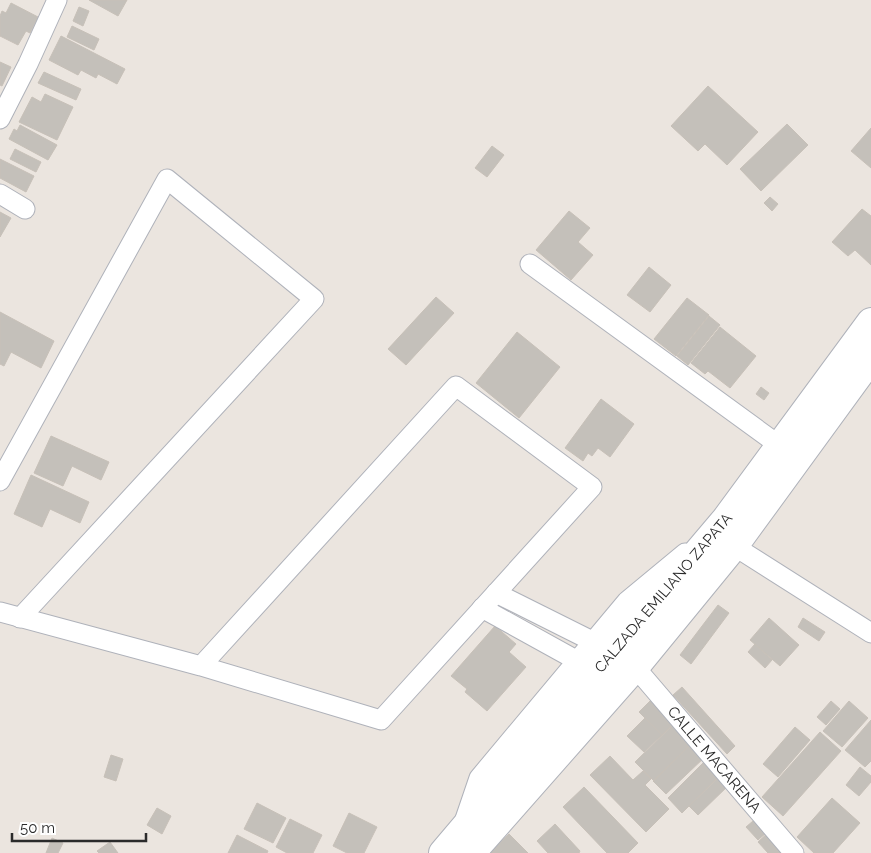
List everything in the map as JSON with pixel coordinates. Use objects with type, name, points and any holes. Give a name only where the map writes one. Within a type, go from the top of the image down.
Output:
[{"type":"main road","name":"CALZADA EMILIANO ZAPATA","points":[[466,842],[726,519],[871,322]]},
{"type":"main road","name":"CALZADA EMILIANO ZAPATA","points":[[443,853],[466,842],[635,667],[734,546],[871,358]]},
{"type":"street","points":[[0,119],[57,0]]},
{"type":"street","points":[[0,481],[167,179],[314,299],[20,618]]},
{"type":"street","points":[[0,194],[25,209]]},
{"type":"street","points":[[530,264],[780,446]]},
{"type":"street","points":[[0,612],[201,666],[381,720],[592,487],[456,386],[201,666]]},
{"type":"street","points":[[466,842],[479,778],[627,601],[726,519]]},
{"type":"street","points":[[734,546],[871,633]]},
{"type":"street","points":[[496,593],[592,641]]},
{"type":"street","points":[[482,608],[576,660]]},
{"type":"street","name":"CALLE MACARENA","points":[[635,667],[794,853]]},
{"type":"building","points":[[89,0],[127,0],[118,16]]},
{"type":"building","points":[[11,3],[38,17],[30,33],[26,31],[18,45],[0,36],[0,16],[2,11],[6,13]]},
{"type":"building","points":[[79,7],[89,11],[83,26],[73,21]]},
{"type":"building","points":[[72,26],[99,39],[94,50],[67,37]]},
{"type":"building","points":[[61,36],[125,69],[117,84],[98,74],[96,78],[81,70],[78,75],[49,60]]},
{"type":"building","points":[[0,62],[11,67],[2,86],[0,85]]},
{"type":"building","points":[[44,72],[81,89],[76,100],[38,83]]},
{"type":"building","points":[[708,86],[758,132],[727,165],[705,144],[698,151],[671,126]]},
{"type":"building","points":[[45,94],[73,107],[57,140],[19,122],[32,97],[41,102]]},
{"type":"building","points":[[787,124],[808,145],[761,191],[740,169]]},
{"type":"building","points":[[20,125],[57,145],[48,160],[9,139],[14,129],[17,131]]},
{"type":"building","points":[[871,128],[871,168],[851,151]]},
{"type":"building","points":[[492,146],[504,155],[487,177],[475,168]]},
{"type":"building","points":[[15,149],[41,162],[36,172],[10,159]]},
{"type":"building","points":[[0,159],[34,176],[26,192],[0,178]]},
{"type":"building","points":[[770,197],[778,204],[772,211],[764,203]]},
{"type":"building","points":[[862,209],[871,216],[871,265],[855,250],[848,256],[832,242]]},
{"type":"building","points":[[569,211],[590,228],[578,242],[593,255],[571,280],[536,250]]},
{"type":"building","points":[[0,212],[11,218],[0,237]]},
{"type":"building","points":[[649,267],[671,285],[650,312],[627,295]]},
{"type":"building","points":[[436,297],[454,313],[406,365],[388,349]]},
{"type":"building","points":[[687,298],[709,315],[676,356],[654,339]]},
{"type":"building","points":[[0,312],[54,341],[41,368],[11,352],[4,366],[0,364]]},
{"type":"building","points":[[709,316],[720,325],[688,365],[677,356]]},
{"type":"building","points":[[720,327],[756,356],[730,388],[708,371],[705,374],[691,363]]},
{"type":"building","points":[[517,332],[560,367],[519,418],[476,383]]},
{"type":"building","points":[[761,387],[769,393],[764,400],[756,394]]},
{"type":"building","points":[[601,399],[634,424],[610,457],[598,448],[592,456],[588,453],[583,461],[565,448]]},
{"type":"building","points":[[51,436],[109,462],[101,480],[72,466],[63,486],[34,473]]},
{"type":"building","points":[[31,475],[89,502],[80,523],[50,509],[42,527],[14,514]]},
{"type":"building","points":[[718,605],[729,613],[691,664],[680,655]]},
{"type":"building","points":[[769,618],[799,645],[780,666],[750,640]]},
{"type":"building","points":[[803,618],[825,632],[819,641],[798,627]]},
{"type":"building","points":[[495,626],[516,644],[509,652],[526,667],[487,711],[465,692],[467,689],[451,676]]},
{"type":"building","points":[[755,644],[772,660],[765,668],[748,652]]},
{"type":"building","points":[[682,687],[735,746],[727,754],[673,695]]},
{"type":"building","points":[[653,698],[676,721],[662,735],[639,712]]},
{"type":"building","points":[[831,701],[840,709],[826,725],[817,717]]},
{"type":"building","points":[[849,701],[868,718],[842,747],[823,731]]},
{"type":"building","points":[[645,718],[662,735],[644,752],[627,736]]},
{"type":"building","points":[[871,720],[871,761],[865,767],[845,750]]},
{"type":"building","points":[[676,722],[694,741],[654,781],[635,762]]},
{"type":"building","points":[[795,727],[810,740],[778,777],[763,764]]},
{"type":"building","points":[[820,732],[841,751],[783,816],[762,797]]},
{"type":"building","points":[[694,741],[707,755],[666,794],[653,781]]},
{"type":"building","points":[[111,755],[123,759],[116,781],[104,777]]},
{"type":"building","points":[[610,756],[633,780],[643,771],[651,779],[645,785],[669,809],[646,832],[590,775]]},
{"type":"building","points":[[706,760],[721,774],[682,813],[668,798]]},
{"type":"building","points":[[860,767],[871,776],[871,782],[859,796],[846,785]]},
{"type":"building","points":[[721,775],[730,784],[698,815],[689,806]]},
{"type":"building","points":[[584,787],[638,843],[628,853],[607,853],[563,807]]},
{"type":"building","points":[[832,798],[860,823],[833,853],[814,853],[797,837]]},
{"type":"building","points":[[257,803],[286,818],[273,843],[244,829]]},
{"type":"building","points":[[157,808],[171,816],[162,834],[147,825]]},
{"type":"building","points":[[349,813],[377,827],[364,853],[347,853],[333,846]]},
{"type":"building","points":[[760,815],[772,828],[758,840],[746,827]]},
{"type":"building","points":[[290,819],[322,835],[313,853],[287,853],[276,847]]},
{"type":"building","points":[[555,824],[580,851],[579,853],[548,853],[537,841]]},
{"type":"building","points":[[772,829],[793,853],[768,853],[758,842]]},
{"type":"building","points":[[509,834],[528,853],[489,853]]},
{"type":"building","points":[[237,835],[268,851],[267,853],[228,853]]},
{"type":"building","points":[[52,838],[63,843],[58,853],[46,853]]},
{"type":"building","points":[[110,842],[118,853],[99,853],[97,851]]}]
